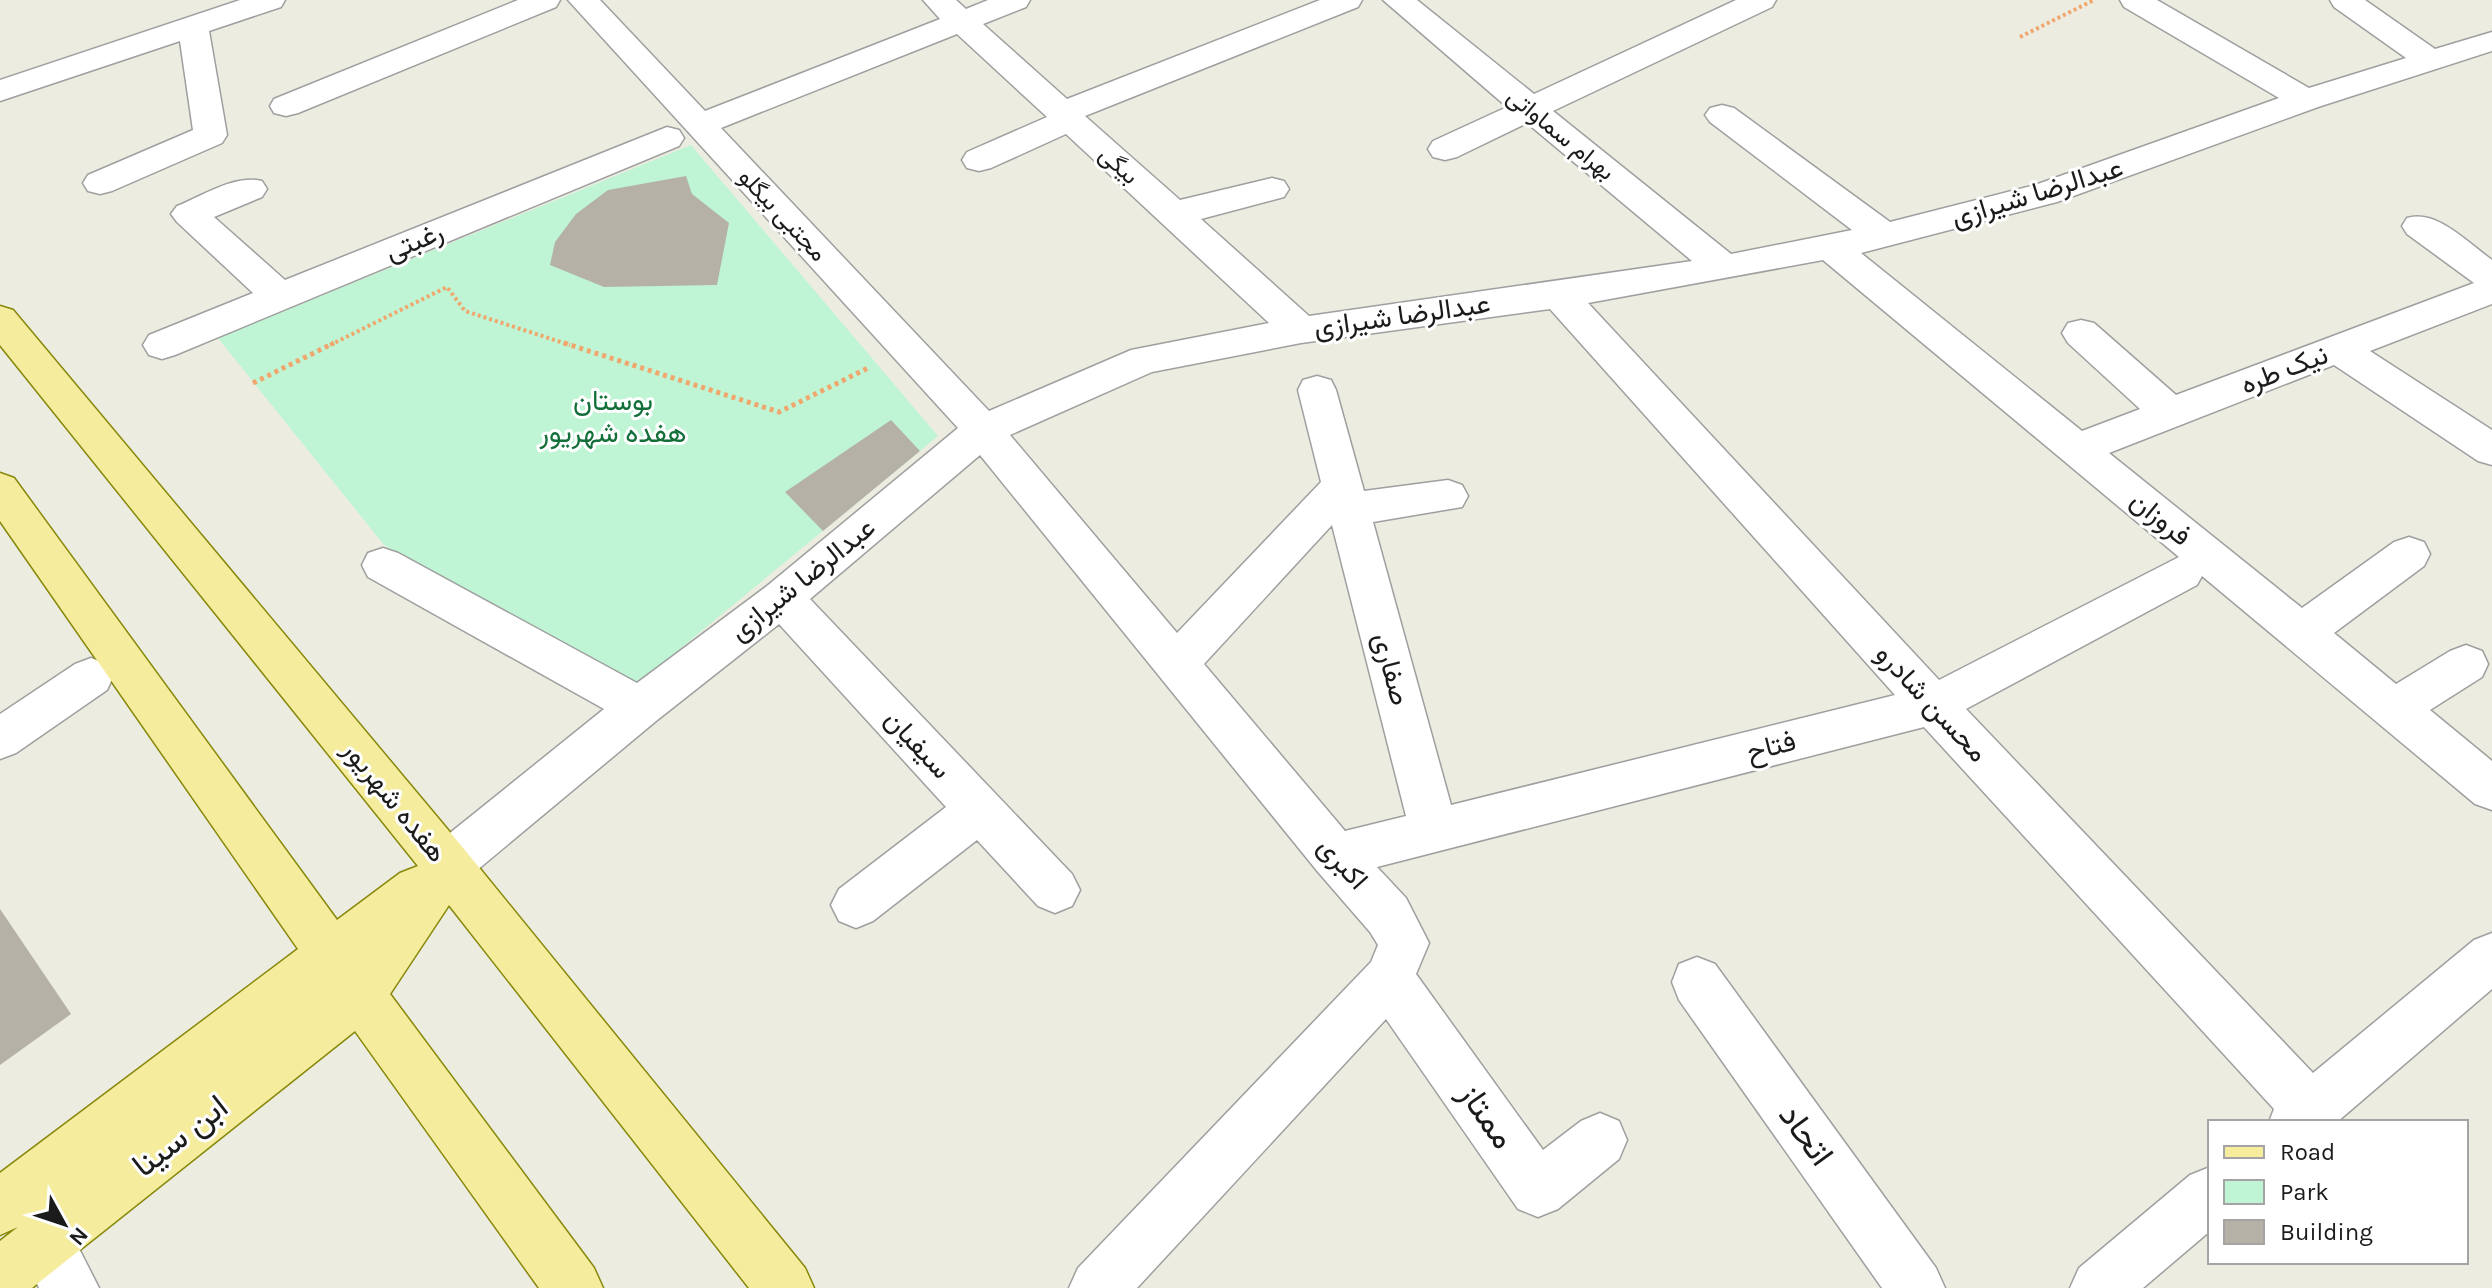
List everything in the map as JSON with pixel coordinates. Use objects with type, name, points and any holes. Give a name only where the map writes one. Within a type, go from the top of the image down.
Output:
[{"type":"main road","name":"هفده شهریور","points":[[0,319],[447,865],[785,1288]]},
{"type":"main road","points":[[0,489],[574,1288]]},
{"type":"main road","points":[[346,974],[447,865]]},
{"type":"main road","name":"ابن سینا","points":[[0,1207],[346,974]]},
{"type":"main road","name":"ابن سینا","points":[[0,1277],[58,1264],[346,974]]},
{"type":"street","points":[[0,91],[270,0]]},
{"type":"street","points":[[286,106],[545,0]]},
{"type":"street","name":"مجتبی بیگلو","points":[[583,0],[983,430]]},
{"type":"street","points":[[699,125],[950,11],[1015,0]]},
{"type":"street","points":[[979,160],[1065,116],[1347,0]]},
{"type":"street","name":"بهرام سماواتی","points":[[1398,0],[1724,268]]},
{"type":"street","points":[[1445,149],[1761,0]]},
{"type":"street","points":[[2135,0],[2306,100]]},
{"type":"street","points":[[2345,0],[2429,59]]},
{"type":"street","name":"بیگی","points":[[950,11],[1301,330]]},
{"type":"street","points":[[100,183],[210,135],[193,26]]},
{"type":"street","name":"عبدالرضا شیرازی","points":[[447,865],[640,707],[782,598],[983,430],[1144,360],[1301,330],[1724,268],[1884,236],[2045,194],[2306,100],[2492,41]]},
{"type":"street","points":[[1722,115],[1884,236]]},
{"type":"street","name":"رغبتی","points":[[162,345],[667,138]]},
{"type":"street","points":[[250,189],[189,214],[279,296]]},
{"type":"street","points":[[1173,214],[1272,189]]},
{"type":"street","points":[[2420,226],[2492,278]]},
{"type":"street","name":"فروزان","points":[[1830,247],[2492,789]]},
{"type":"street","name":"نیک طره","points":[[2076,449],[2492,290]]},
{"type":"street","name":"محسن شادرو","points":[[1557,293],[2303,1116]]},
{"type":"street","points":[[2081,333],[2170,413]]},
{"type":"street","points":[[2338,349],[2492,450]]},
{"type":"street","name":"صفاری","points":[[1317,390],[1434,830]]},
{"type":"street","name":"اکبری","points":[[983,430],[1335,856],[1388,915],[1404,943],[1389,979],[1098,1288]]},
{"type":"street","points":[[1176,664],[1346,497],[1448,496]]},
{"type":"street","points":[[2301,633],[2409,554]]},
{"type":"street","points":[[383,565],[640,707]]},
{"type":"street","name":"فتاح","points":[[1335,856],[1933,705],[2182,573]]},
{"type":"street","name":"سیفیان","points":[[782,598],[1055,890]]},
{"type":"street","points":[[2394,709],[2466,664]]},
{"type":"street","points":[[0,739],[91,677]]},
{"type":"street","points":[[856,905],[980,809]]},
{"type":"street","points":[[2303,1116],[2492,957]]},
{"type":"street","name":"ممتاز","points":[[1389,979],[1538,1189],[1600,1140]]},
{"type":"street","name":"اتحاد","points":[[1697,982],[1916,1288]]},
{"type":"street","points":[[2099,1288],[2208,1197]]},
{"type":"path","points":[[2020,37],[2094,0]]},
{"type":"path","points":[[253,383],[447,287],[465,311],[779,412],[907,349]]},
{"type":"green space","name":"بوستان هفده شهریور","points":[[691,145],[938,436],[636,685],[384,545],[218,338]]},
{"type":"building","points":[[686,176],[692,194],[729,223],[717,285],[604,287],[550,265],[555,242],[576,214],[608,190]]},
{"type":"building","points":[[891,420],[920,451],[823,531],[785,492]]},
{"type":"building","points":[[0,909],[71,1014],[0,1065]]}]
